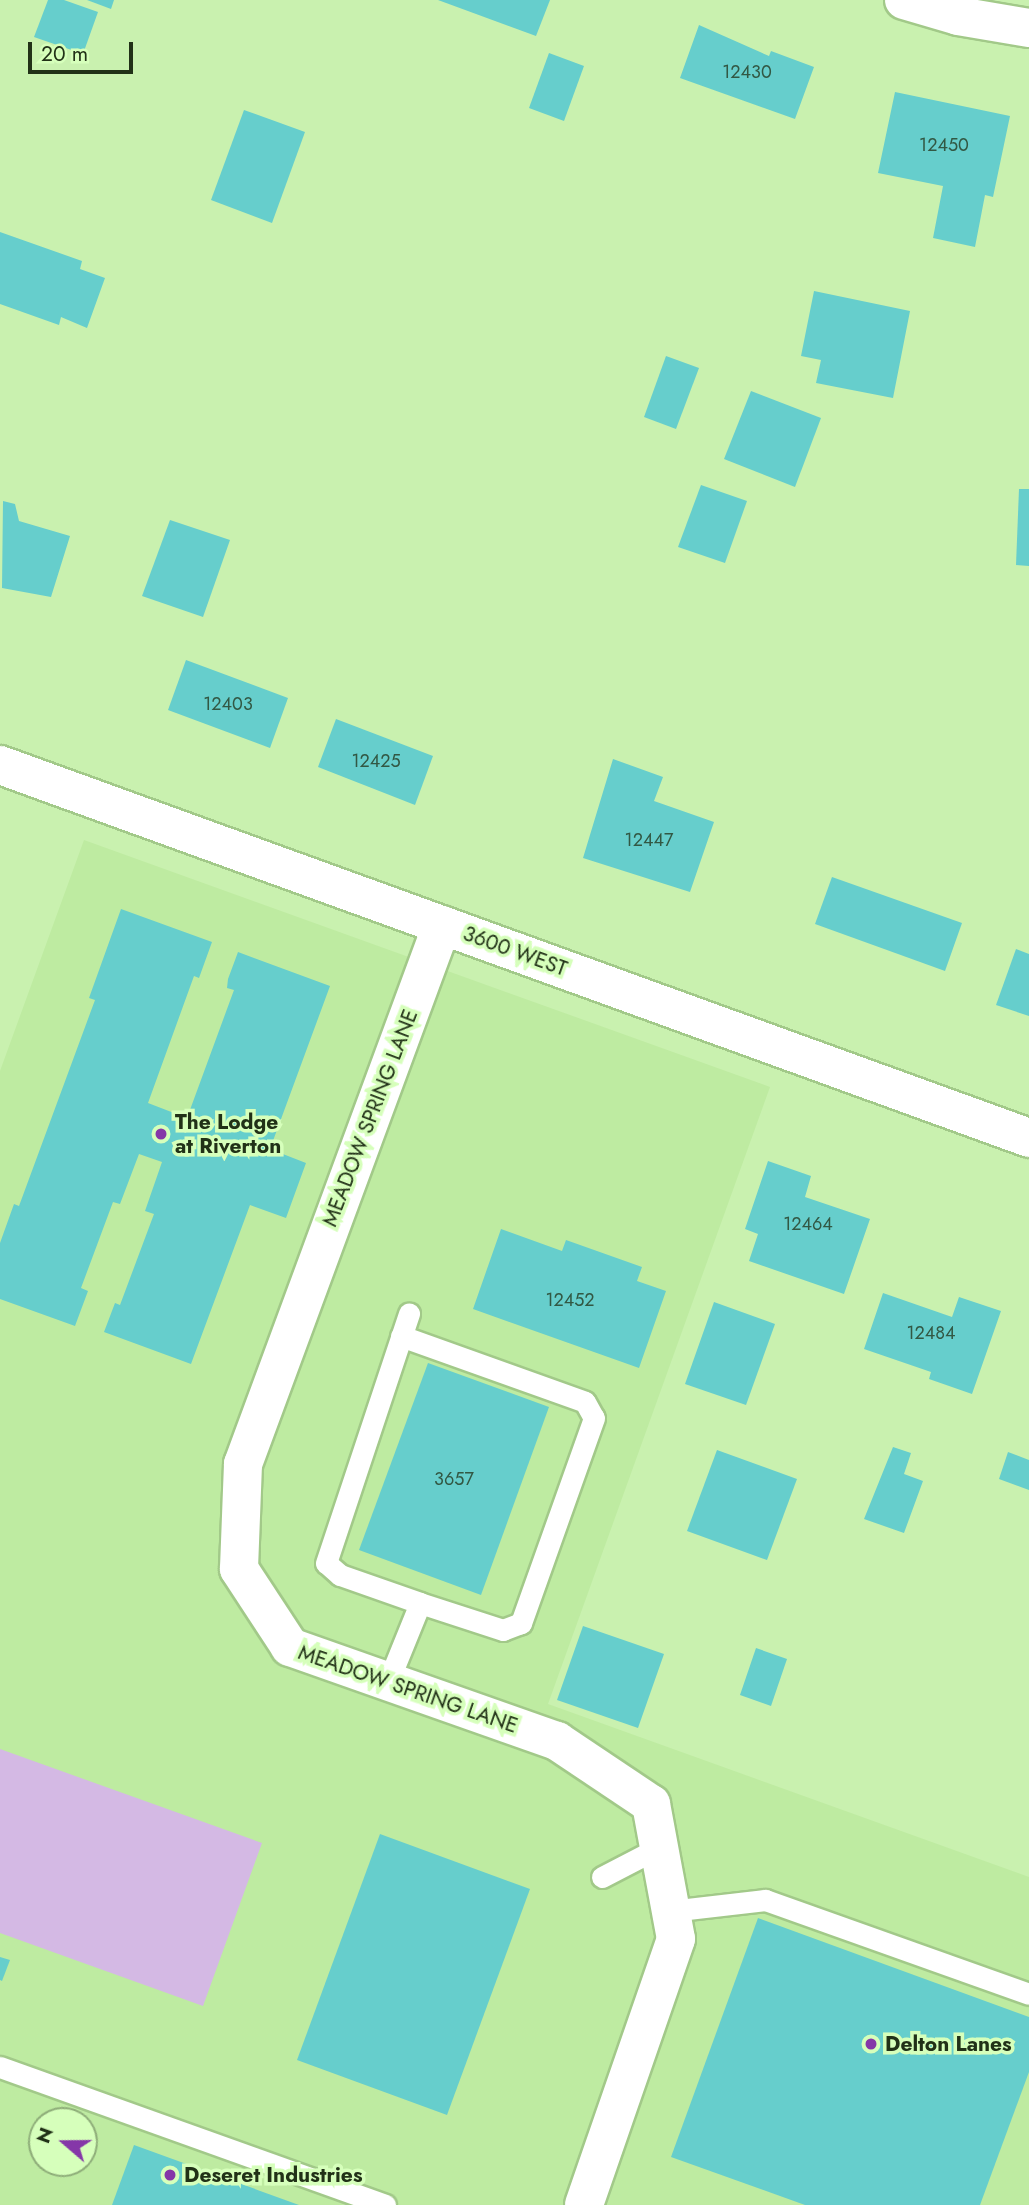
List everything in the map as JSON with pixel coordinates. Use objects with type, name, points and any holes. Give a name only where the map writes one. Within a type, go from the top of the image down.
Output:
[{"type":"street","points":[[904,0],[958,16],[1029,27]]},
{"type":"street","name":"3600 WEST","points":[[0,765],[1029,1139]]},
{"type":"street","name":"MEADOW SPRING LANE","points":[[442,925],[243,1464],[239,1569],[290,1647],[557,1741],[650,1804],[676,1939],[584,2205]]},
{"type":"lane","points":[[401,1336],[585,1402],[594,1418],[521,1623],[503,1630],[340,1575],[326,1563],[401,1336],[409,1313]]},
{"type":"lane","points":[[388,1682],[420,1603]]},
{"type":"lane","points":[[602,1877],[658,1847]]},
{"type":"lane","points":[[670,1911],[765,1900],[1029,1994]]},
{"type":"lane","points":[[0,2067],[385,2205]]},
{"type":"shaded area","points":[[84,840],[770,1087],[548,1704],[1029,1877],[1029,2205],[0,2205],[0,1071]]},
{"type":"shaded area","points":[[0,1749],[262,1843],[203,2006],[0,1933]]},
{"type":"building","points":[[48,0],[64,0],[98,12],[83,54],[34,37]]},
{"type":"building","points":[[87,0],[114,0],[111,9]]},
{"type":"building","points":[[438,0],[550,0],[536,36]]},
{"type":"building","points":[[699,25],[769,56],[771,51],[814,67],[795,119],[680,78]]},
{"type":"building","points":[[549,53],[584,66],[564,121],[529,108]]},
{"type":"building","points":[[895,92],[1010,116],[993,197],[985,195],[975,247],[933,238],[943,186],[878,173]]},
{"type":"building","points":[[244,110],[305,132],[272,223],[211,200]]},
{"type":"building","points":[[0,232],[82,261],[80,269],[105,278],[87,328],[61,317],[59,325],[0,304]]},
{"type":"building","points":[[814,291],[910,311],[893,398],[816,383],[821,360],[801,356]]},
{"type":"building","points":[[666,356],[699,368],[676,429],[644,417]]},
{"type":"building","points":[[751,391],[821,418],[795,487],[724,459]]},
{"type":"building","points":[[701,485],[747,501],[725,563],[678,547]]},
{"type":"building","points":[[1019,489],[1029,489],[1029,566],[1016,565]]},
{"type":"building","points":[[3,501],[15,504],[19,521],[70,536],[51,597],[2,588]]},
{"type":"building","points":[[170,520],[230,540],[203,617],[142,596]]},
{"type":"building","points":[[186,660],[288,698],[270,748],[168,710]]},
{"type":"building","points":[[336,719],[433,756],[415,805],[318,767]]},
{"type":"building","points":[[613,759],[663,777],[654,801],[714,822],[690,892],[583,858]]},
{"type":"building","points":[[832,877],[962,923],[945,971],[815,924]]},
{"type":"building","name":"The Lodge at Riverton","points":[[121,909],[212,942],[199,978],[194,976],[148,1103],[187,1118],[234,990],[227,988],[238,952],[330,986],[270,1149],[306,1163],[286,1218],[250,1205],[191,1364],[104,1332],[115,1303],[120,1305],[154,1214],[145,1211],[162,1162],[139,1154],[120,1204],[113,1202],[81,1288],[88,1291],[75,1326],[0,1299],[0,1243],[14,1204],[19,1206],[95,1000],[89,998]]},
{"type":"building","points":[[1016,949],[1029,954],[1029,1016],[996,1005]]},
{"type":"building","points":[[768,1161],[811,1176],[805,1197],[870,1219],[844,1294],[749,1261],[758,1234],[745,1229]]},
{"type":"building","points":[[501,1229],[562,1251],[566,1240],[642,1267],[637,1281],[666,1291],[639,1368],[473,1309]]},
{"type":"building","points":[[883,1293],[952,1317],[959,1297],[1001,1311],[972,1394],[929,1379],[931,1372],[864,1349]]},
{"type":"building","points":[[714,1302],[775,1324],[746,1405],[685,1384]]},
{"type":"building","points":[[428,1363],[549,1407],[481,1595],[359,1550]]},
{"type":"building","points":[[893,1447],[911,1453],[904,1474],[923,1481],[904,1533],[864,1519]]},
{"type":"building","points":[[717,1450],[797,1479],[767,1560],[687,1531]]},
{"type":"building","points":[[1008,1452],[1029,1460],[1029,1490],[999,1479]]},
{"type":"building","points":[[583,1626],[664,1654],[638,1728],[557,1700]]},
{"type":"building","points":[[756,1648],[787,1659],[771,1706],[740,1695]]},
{"type":"building","points":[[380,1834],[530,1889],[447,2115],[297,2060]]},
{"type":"building","name":"Delton Lanes","points":[[758,1918],[1029,2017],[1029,2072],[980,2205],[805,2205],[671,2157]]},
{"type":"building","points":[[0,1957],[10,1960],[2,1981],[0,1980]]},
{"type":"building","name":"Deseret Industries","points":[[134,2145],[299,2205],[112,2205]]},
{"type":"place","name":"The Lodge at Riverton","points":[[161,1134]]},
{"type":"place","name":"Delton Lanes","points":[[871,2044]]},
{"type":"place","name":"Deseret Industries","points":[[170,2175]]}]
